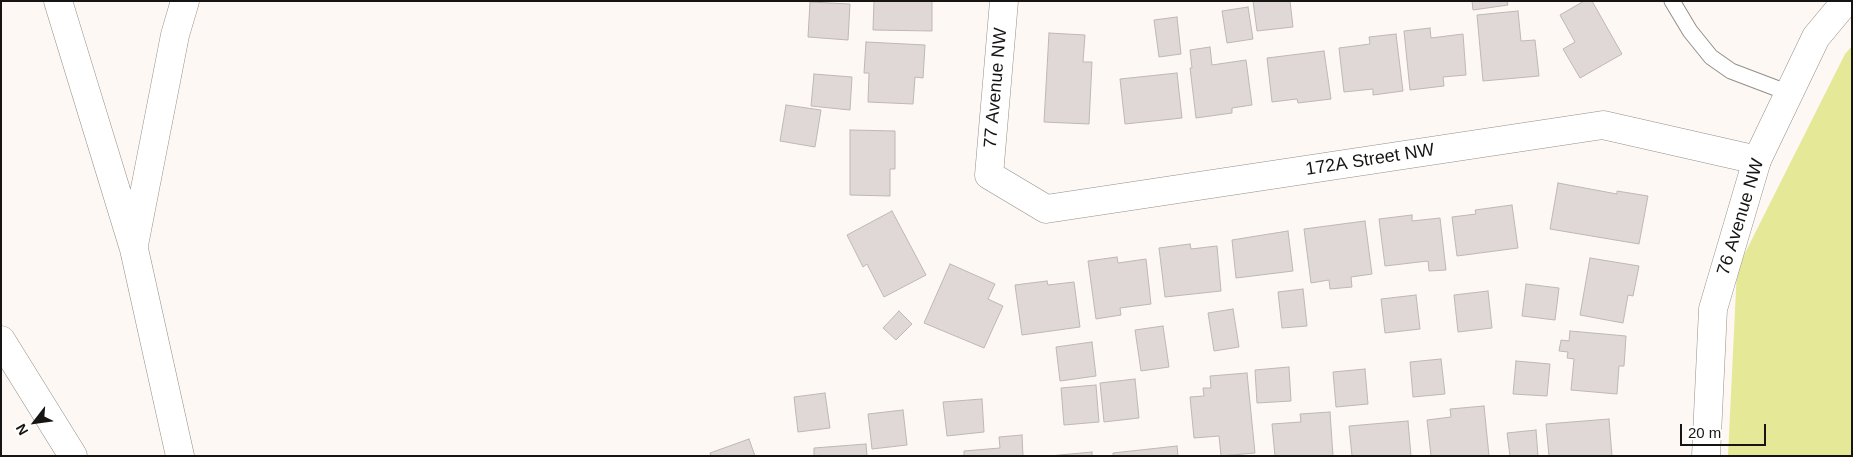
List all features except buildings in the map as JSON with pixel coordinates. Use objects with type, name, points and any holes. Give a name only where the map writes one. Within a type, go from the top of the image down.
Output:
[{"type":"main road","points":[[58,1],[134,249],[180,456]]},
{"type":"main road","points":[[134,249],[175,35],[185,1]]},
{"type":"main road","name":"77 Avenue NW","points":[[989,175],[1004,1]]},
{"type":"main road","name":"76 Avenue NW","points":[[1706,456],[1713,309],[1757,160],[1816,37],[1846,1]]},
{"type":"main road","name":"172A Street NW","points":[[989,175],[1046,209],[1603,125],[1757,160]]},
{"type":"main road","points":[[1,340],[73,456]]},
{"type":"lane","points":[[1672,1],[1690,31],[1711,57],[1731,71],[1789,93]]},
{"type":"green space","points":[[1852,46],[1852,456],[1728,456],[1737,269],[1845,54]]}]
